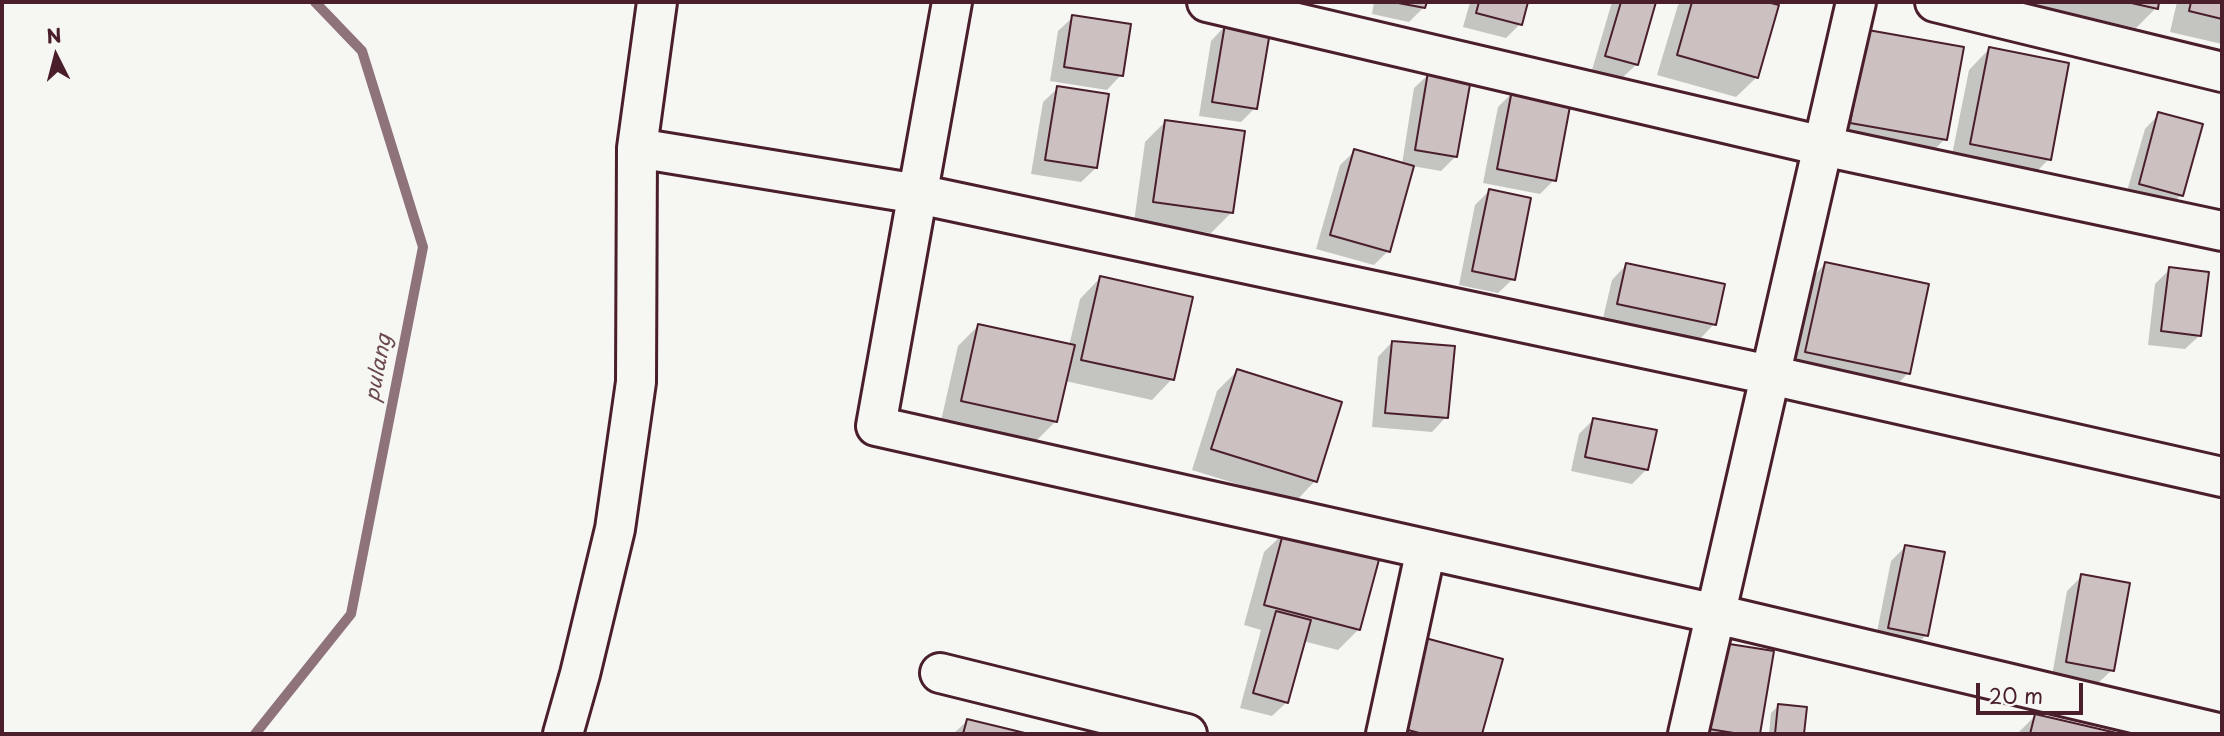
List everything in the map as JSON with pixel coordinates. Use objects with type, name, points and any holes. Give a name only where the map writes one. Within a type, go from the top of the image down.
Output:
[{"type":"street","points":[[563,734],[615,529],[636,382],[638,148],[657,2]]},
{"type":"street","points":[[953,2],[876,426],[1716,614],[2222,734]]},
{"type":"street","points":[[1207,2],[1823,146],[2222,232]]},
{"type":"street","points":[[1688,734],[1856,2]]},
{"type":"street","points":[[1935,2],[2222,72]]},
{"type":"street","points":[[638,148],[918,194],[1770,374],[2222,477]]},
{"type":"street","points":[[1386,734],[1426,549]]},
{"type":"street","points":[[940,673],[1186,734]]},
{"type":"building","points":[[1393,2],[1427,2],[1425,8]]},
{"type":"building","points":[[1479,2],[1528,2],[1522,25],[1476,13]]},
{"type":"building","points":[[1621,2],[1656,2],[1638,65],[1605,56]]},
{"type":"building","points":[[1692,2],[1767,2],[1779,5],[1758,78],[1677,55]]},
{"type":"building","points":[[2127,2],[2159,2],[2158,9]]},
{"type":"building","points":[[2191,2],[2222,2],[2222,19],[2189,11]]},
{"type":"building","points":[[1072,15],[1131,24],[1123,76],[1064,67]]},
{"type":"building","points":[[1225,24],[1270,32],[1257,109],[1212,102]]},
{"type":"building","points":[[1868,30],[1964,47],[1947,140],[1850,123]]},
{"type":"building","points":[[1989,47],[2069,63],[2051,160],[1970,144]]},
{"type":"building","points":[[1428,72],[1471,79],[1457,157],[1415,150]]},
{"type":"building","points":[[1057,86],[1109,94],[1097,168],[1045,160]]},
{"type":"building","points":[[1512,90],[1571,101],[1556,181],[1497,169]]},
{"type":"building","points":[[2158,112],[2203,124],[2183,196],[2139,184]]},
{"type":"building","points":[[1165,120],[1245,131],[1233,213],[1153,202]]},
{"type":"building","points":[[1354,149],[1414,166],[1390,252],[1330,235]]},
{"type":"building","points":[[1489,189],[1531,198],[1515,280],[1472,271]]},
{"type":"building","points":[[1825,262],[1929,284],[1910,374],[1805,352]]},
{"type":"building","points":[[1626,263],[1725,284],[1716,325],[1617,304]]},
{"type":"building","points":[[2169,267],[2209,272],[2201,336],[2161,331]]},
{"type":"building","points":[[1100,276],[1193,297],[1174,380],[1081,360]]},
{"type":"building","points":[[978,324],[1075,345],[1057,422],[961,401]]},
{"type":"building","points":[[1392,341],[1455,346],[1448,418],[1385,413]]},
{"type":"building","points":[[1237,369],[1342,402],[1317,482],[1211,449]]},
{"type":"building","points":[[1593,418],[1657,430],[1648,470],[1585,457]]},
{"type":"building","points":[[1284,530],[1380,556],[1360,630],[1264,605]]},
{"type":"building","points":[[1905,545],[1945,552],[1928,636],[1888,628]]},
{"type":"building","points":[[2081,574],[2130,583],[2114,671],[2066,662]]},
{"type":"building","points":[[1276,611],[1311,620],[1288,703],[1253,693]]},
{"type":"building","points":[[1418,636],[1503,659],[1482,734],[1423,734],[1393,726]]},
{"type":"building","points":[[1723,643],[1774,651],[1760,734],[1709,729]]},
{"type":"building","points":[[1778,704],[1807,707],[1804,734],[1775,734]]},
{"type":"building","points":[[2035,714],[2121,734],[2030,734]]},
{"type":"building","points":[[967,719],[1029,734],[963,734]]},
{"type":"waterway","name":"pulang","points":[[255,734],[351,614],[423,247],[362,51],[315,2]]}]
